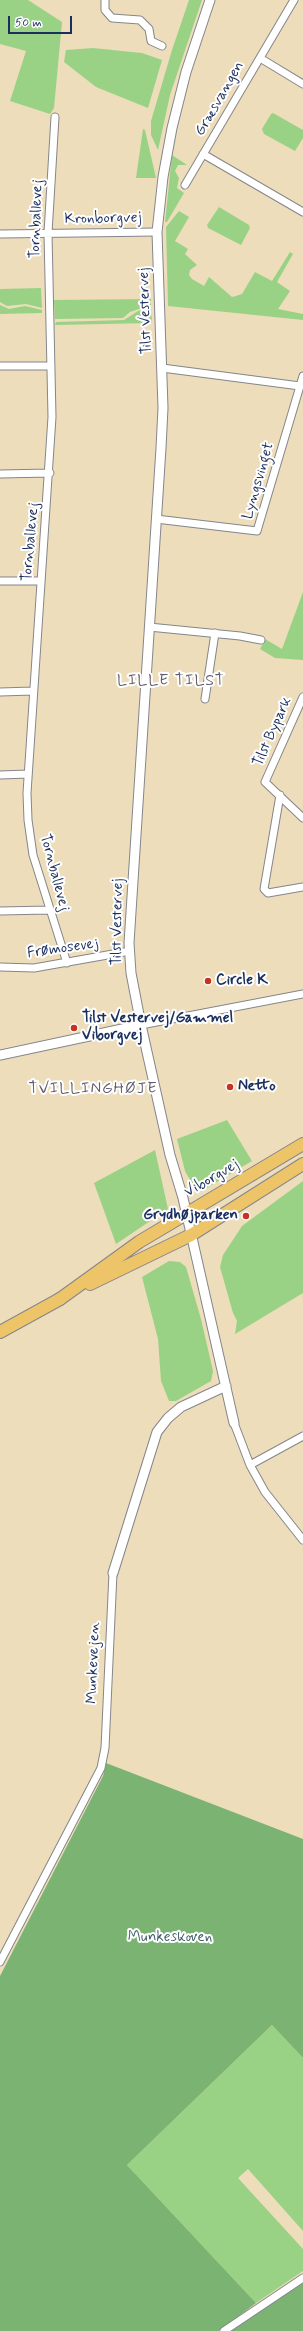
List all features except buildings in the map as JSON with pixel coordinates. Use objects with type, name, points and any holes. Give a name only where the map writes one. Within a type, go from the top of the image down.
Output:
[{"type":"main road","name":"Viborgvej","points":[[60,1299],[139,1242],[186,1212],[303,1144]]},
{"type":"main road","name":"Viborgvej","points":[[0,1332],[60,1299],[191,1235],[303,1164]]},
{"type":"street","points":[[105,0],[105,10],[112,18],[140,20],[149,29],[151,41],[162,46]]},
{"type":"street","name":"Tilst Vestervej","points":[[191,1235],[170,1155],[141,1025],[131,973],[130,951],[131,897],[163,408],[157,232],[163,177],[172,128],[186,72],[210,0]]},
{"type":"street","name":"Græsvangen","points":[[185,185],[294,0]]},
{"type":"street","name":"Græsvangen","points":[[260,58],[303,84]]},
{"type":"street","name":"Tornballevej","points":[[55,117],[48,233],[52,417],[50,473],[33,691],[28,774],[28,820],[33,855],[49,910],[67,963]]},
{"type":"street","name":"Græsvangen","points":[[203,154],[303,212]]},
{"type":"street","name":"Kronborgvej","points":[[0,234],[157,232]]},
{"type":"street","points":[[0,366],[51,366]]},
{"type":"street","points":[[162,368],[300,386]]},
{"type":"street","name":"Lyngsvinget","points":[[156,519],[257,531],[303,376]]},
{"type":"street","points":[[0,474],[50,473]]},
{"type":"street","points":[[0,581],[41,581]]},
{"type":"street","points":[[149,626],[215,633],[261,640]]},
{"type":"street","points":[[205,699],[215,633]]},
{"type":"street","points":[[0,692],[33,691]]},
{"type":"street","name":"Tilst Bypark","points":[[303,697],[265,782],[303,818]]},
{"type":"street","points":[[0,775],[28,774]]},
{"type":"street","points":[[280,795],[264,889],[268,893],[303,887]]},
{"type":"street","points":[[0,911],[49,910]]},
{"type":"street","name":"Frømosevej","points":[[0,967],[34,968],[130,951]]},
{"type":"street","points":[[0,1055],[141,1025],[303,994]]},
{"type":"street","points":[[191,1235],[234,1423],[250,1465],[274,1506],[303,1540]]},
{"type":"street","name":"Munkevejen","points":[[0,1962],[101,1768],[105,1748],[113,1573],[158,1432],[168,1418],[181,1407],[226,1386]]},
{"type":"street","points":[[250,1465],[303,1436]]},
{"type":"street","points":[[224,2331],[303,2278]]},
{"type":"green space","points":[[0,0],[28,0],[62,22],[54,108],[50,114],[10,101],[26,51],[0,44]]},
{"type":"green space","points":[[189,0],[202,0],[170,95],[158,150],[151,135],[151,121],[172,50]]},
{"type":"green space","points":[[93,48],[142,53],[162,60],[148,108],[96,87],[64,62],[66,50]]},
{"type":"green space","points":[[273,113],[303,130],[303,138],[295,151],[264,134],[262,129]]},
{"type":"green space","points":[[143,129],[145,130],[156,178],[136,178]]},
{"type":"green space","points":[[172,155],[187,165],[178,165],[175,171],[179,178],[177,188],[184,193],[167,222],[165,222]]},
{"type":"green space","points":[[219,207],[249,225],[250,228],[241,245],[208,228],[207,225]]},
{"type":"green space","points":[[179,211],[189,217],[175,241],[188,249],[185,254],[197,265],[190,270],[189,275],[192,279],[204,286],[209,277],[232,297],[242,294],[255,272],[272,281],[290,252],[293,254],[277,282],[290,291],[278,309],[303,314],[303,320],[168,306],[166,227]]},
{"type":"green space","points":[[41,288],[42,308],[26,304],[7,306],[0,302],[0,289]]},
{"type":"green space","points":[[151,299],[151,305],[130,312],[123,318],[55,319],[54,300]]},
{"type":"green space","points":[[0,305],[9,309],[25,306],[42,310],[42,313],[0,314]]},
{"type":"green space","points":[[151,308],[152,323],[55,325],[56,322],[124,320],[138,311]]},
{"type":"green space","points":[[303,592],[303,660],[275,658],[260,649],[265,639],[282,649]]},
{"type":"green space","points":[[227,1120],[252,1161],[205,1189],[195,1189],[185,1171],[177,1139]]},
{"type":"green space","points":[[155,1150],[168,1209],[116,1244],[94,1183]]},
{"type":"green space","points":[[303,1181],[303,1293],[235,1334],[237,1321],[233,1313],[220,1267],[223,1255],[242,1226]]},
{"type":"green space","points":[[169,1261],[180,1262],[186,1267],[201,1319],[213,1371],[211,1381],[176,1401],[169,1401],[161,1381],[158,1339],[142,1277]]},
{"type":"green space","name":"Munkeskoven","points":[[106,1763],[303,1839],[303,2058],[272,2025],[127,2165],[256,2303],[219,2331],[0,2331],[0,1976],[103,1776]]},
{"type":"green space","points":[[272,2025],[303,2058],[303,2231],[248,2169],[238,2178],[303,2249],[303,2271],[256,2303],[127,2165]]},
{"type":"green space","points":[[303,2283],[303,2331],[231,2331]]},
{"type":"place","name":"Circle K","points":[[208,981]]},
{"type":"place","name":"Tilst Vestervej/Gammel Viborgvej","points":[[74,1028]]},
{"type":"place","name":"Netto","points":[[230,1087]]},
{"type":"place","name":"Grydhøjparken","points":[[246,1216]]},
{"type":"district","name":"LILLE TILST","points":[[171,682]]},
{"type":"district","name":"TVILLINGHØJE","points":[[93,1090]]}]
